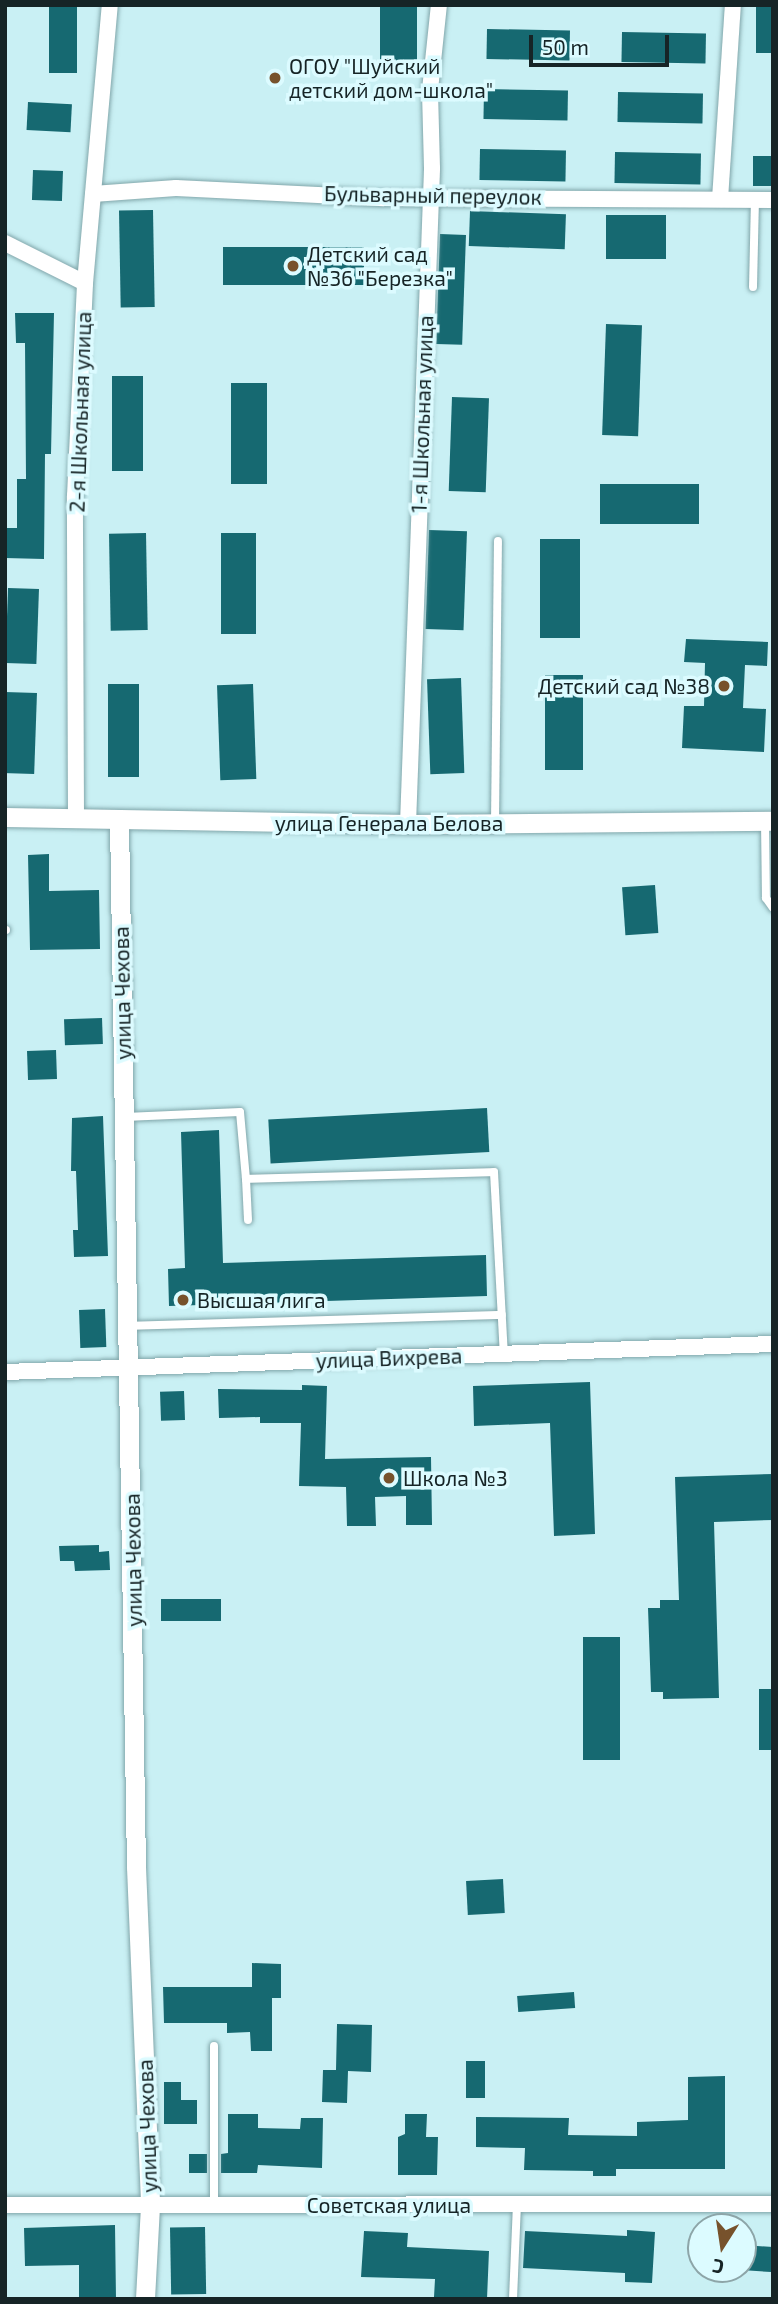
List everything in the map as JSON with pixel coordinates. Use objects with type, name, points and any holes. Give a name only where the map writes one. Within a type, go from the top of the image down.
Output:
[{"type":"street","name":"2-я Школьная улица","points":[[76,819],[75,496],[85,283],[110,5]]},
{"type":"street","name":"1-я Школьная улица","points":[[408,824],[429,195],[430,90],[439,5]]},
{"type":"street","points":[[720,199],[733,5]]},
{"type":"street","name":"Бульварный переулок","points":[[93,194],[176,188],[384,198],[429,195],[773,200]]},
{"type":"street","points":[[5,243],[85,283]]},
{"type":"street","name":"улица Генерала Белова","points":[[5,817],[408,824],[769,821]]},
{"type":"street","name":"улица Чехова","points":[[119,820],[136,1867],[150,2206],[145,2299]]},
{"type":"street","name":"улица Вихрева","points":[[5,1373],[773,1344]]},
{"type":"street","name":"Советская улица","points":[[5,2205],[773,2204]]},
{"type":"lane","points":[[753,287],[755,200]]},
{"type":"lane","points":[[495,823],[498,541]]},
{"type":"lane","points":[[769,821],[766,898],[773,908]]},
{"type":"lane","points":[[124,1117],[240,1112],[248,1220]]},
{"type":"lane","points":[[246,1180],[494,1172],[504,1354]]},
{"type":"lane","points":[[128,1326],[502,1315]]},
{"type":"lane","points":[[214,2046],[215,2206]]},
{"type":"lane","points":[[513,2299],[517,2205]]},
{"type":"building","points":[[49,5],[77,5],[77,73],[49,73]]},
{"type":"building","points":[[380,5],[417,5],[417,68],[380,68]]},
{"type":"building","points":[[756,5],[773,5],[773,53],[756,53]]},
{"type":"building","points":[[487,29],[570,30],[569,60],[486,59]]},
{"type":"building","points":[[622,32],[706,33],[705,63],[621,62]]},
{"type":"building","points":[[484,89],[568,90],[567,120],[483,119]]},
{"type":"building","points":[[618,92],[703,93],[702,123],[617,122]]},
{"type":"building","points":[[28,102],[72,104],[70,132],[27,130]]},
{"type":"building","points":[[480,149],[566,151],[565,181],[479,180]]},
{"type":"building","points":[[615,152],[701,154],[700,184],[614,183]]},
{"type":"building","points":[[753,156],[773,156],[773,186],[753,186]]},
{"type":"building","points":[[33,170],[63,171],[62,201],[32,200]]},
{"type":"building","points":[[153,210],[155,307],[121,308],[119,211]]},
{"type":"building","points":[[470,211],[566,214],[565,249],[469,246]]},
{"type":"building","points":[[606,215],[666,215],[666,259],[606,259]]},
{"type":"building","points":[[440,234],[466,235],[462,345],[436,344]]},
{"type":"building","name":"Детский сад №36 \"Березка\"","points":[[223,247],[364,247],[364,285],[223,285]]},
{"type":"building","points":[[15,313],[54,313],[51,454],[45,454],[44,559],[5,558],[6,528],[17,528],[17,479],[26,479],[25,343],[16,343]]},
{"type":"building","points":[[606,324],[642,325],[638,436],[602,435]]},
{"type":"building","points":[[112,376],[143,376],[143,471],[112,471]]},
{"type":"building","points":[[231,383],[267,383],[267,484],[231,484]]},
{"type":"building","points":[[452,397],[489,398],[486,492],[449,491]]},
{"type":"building","points":[[600,484],[699,484],[699,524],[600,524]]},
{"type":"building","points":[[429,530],[467,531],[464,630],[426,629]]},
{"type":"building","points":[[146,533],[148,630],[111,631],[109,534]]},
{"type":"building","points":[[221,533],[256,533],[256,634],[221,634]]},
{"type":"building","points":[[540,539],[580,539],[580,638],[540,638]]},
{"type":"building","points":[[8,588],[39,589],[36,664],[5,663]]},
{"type":"building","name":"Детский сад №38","points":[[686,639],[768,642],[767,666],[745,665],[743,708],[766,709],[764,752],[682,748],[684,706],[704,706],[705,663],[684,662]]},
{"type":"building","points":[[545,675],[583,675],[583,770],[545,770]]},
{"type":"building","points":[[461,678],[464,773],[430,774],[427,679]]},
{"type":"building","points":[[108,684],[139,684],[139,777],[108,777]]},
{"type":"building","points":[[253,684],[256,779],[220,780],[217,685]]},
{"type":"building","points":[[5,692],[37,693],[34,774],[5,773]]},
{"type":"building","points":[[49,854],[49,891],[99,890],[100,949],[30,950],[28,855]]},
{"type":"building","points":[[655,885],[658,933],[625,935],[622,887]]},
{"type":"building","points":[[102,1018],[103,1044],[65,1045],[64,1019]]},
{"type":"building","points":[[56,1050],[57,1079],[28,1080],[27,1051]]},
{"type":"building","points":[[487,1108],[489,1152],[271,1163],[268,1119]]},
{"type":"building","points":[[103,1116],[108,1256],[74,1257],[73,1230],[78,1230],[76,1171],[71,1171],[72,1118]]},
{"type":"building","points":[[219,1130],[223,1263],[486,1255],[487,1296],[169,1306],[168,1269],[185,1268],[181,1132]]},
{"type":"building","points":[[105,1309],[106,1347],[80,1348],[79,1310]]},
{"type":"building","points":[[590,1382],[595,1534],[554,1536],[550,1423],[474,1426],[473,1386]]},
{"type":"building","points":[[302,1385],[327,1386],[325,1459],[431,1457],[432,1525],[406,1525],[406,1496],[375,1497],[376,1526],[347,1526],[346,1487],[299,1486],[301,1423],[260,1423],[260,1417],[219,1418],[218,1389],[302,1390]]},
{"type":"building","points":[[184,1391],[185,1420],[161,1421],[160,1392]]},
{"type":"building","points":[[773,1474],[773,1520],[714,1522],[719,1698],[663,1699],[663,1692],[651,1692],[648,1608],[660,1608],[660,1600],[679,1600],[675,1477]]},
{"type":"building","points":[[99,1545],[99,1552],[109,1551],[110,1570],[75,1571],[74,1561],[60,1561],[59,1546]]},
{"type":"building","points":[[161,1599],[221,1599],[221,1621],[161,1621]]},
{"type":"building","points":[[583,1637],[620,1637],[620,1760],[583,1760]]},
{"type":"building","points":[[759,1689],[773,1689],[773,1750],[759,1750]]},
{"type":"building","points":[[503,1879],[505,1913],[468,1915],[466,1881]]},
{"type":"building","points":[[252,1963],[281,1964],[281,1998],[272,1998],[272,2051],[251,2051],[250,2032],[227,2033],[227,2023],[164,2023],[163,1987],[252,1987]]},
{"type":"building","points":[[574,1992],[575,2008],[518,2012],[517,1996]]},
{"type":"building","points":[[337,2024],[372,2025],[371,2072],[348,2071],[347,2103],[322,2102],[323,2070],[336,2070]]},
{"type":"building","points":[[466,2061],[485,2061],[485,2098],[466,2098]]},
{"type":"building","points":[[725,2076],[725,2169],[616,2169],[616,2176],[593,2176],[593,2171],[524,2170],[525,2148],[476,2147],[476,2117],[569,2118],[568,2135],[637,2136],[637,2122],[688,2120],[688,2077]]},
{"type":"building","points":[[164,2082],[181,2082],[181,2100],[197,2100],[197,2124],[164,2124]]},
{"type":"building","points":[[228,2114],[258,2114],[258,2128],[300,2129],[301,2118],[323,2118],[322,2168],[258,2165],[257,2173],[221,2173],[221,2154],[228,2153]]},
{"type":"building","points":[[405,2114],[427,2114],[426,2137],[438,2137],[437,2175],[398,2175],[398,2137],[405,2134]]},
{"type":"building","points":[[189,2154],[207,2154],[207,2173],[189,2173]]},
{"type":"building","points":[[115,2225],[116,2299],[79,2299],[79,2265],[25,2266],[24,2228]]},
{"type":"building","points":[[205,2227],[206,2294],[171,2295],[170,2228]]},
{"type":"building","points":[[627,2230],[655,2232],[652,2283],[625,2282],[625,2273],[523,2268],[525,2231],[627,2236]]},
{"type":"building","points":[[364,2231],[408,2233],[407,2247],[489,2251],[487,2299],[434,2297],[435,2279],[361,2277]]},
{"type":"building","points":[[757,2246],[773,2247],[771,2272],[757,2271]]},
{"type":"place","name":"ОГОУ \"Шуйский детский дом-школа\"","points":[[275,78]]},
{"type":"place","name":"Детский сад №36 \"Березка\"","points":[[293,266]]},
{"type":"place","name":"Детский сад №38","points":[[724,686]]},
{"type":"place","name":"Высшая лига","points":[[183,1300]]},
{"type":"place","name":"Школа №3","points":[[389,1478]]}]
